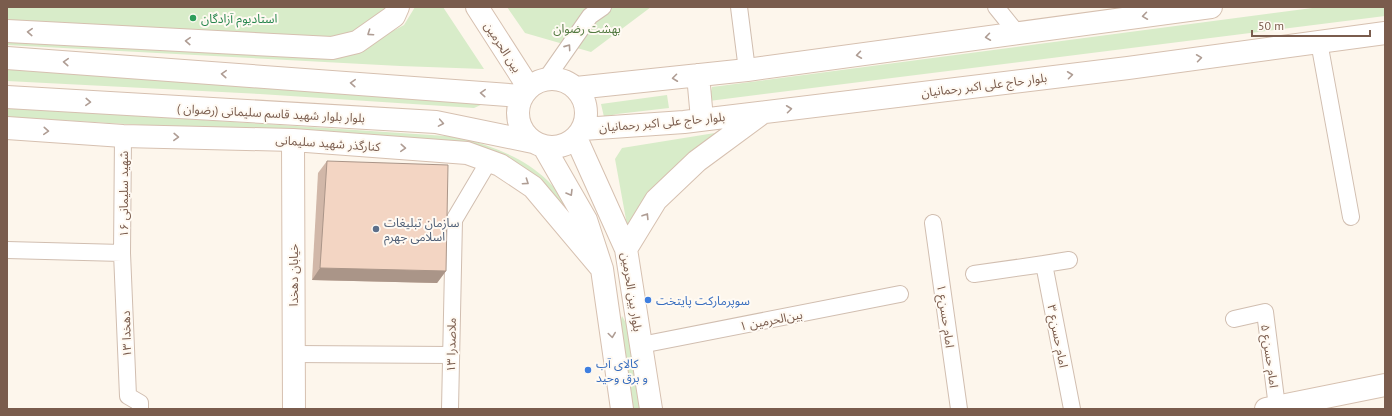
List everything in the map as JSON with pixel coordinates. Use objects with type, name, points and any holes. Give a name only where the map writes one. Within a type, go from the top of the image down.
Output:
[{"type":"main road","points":[[7,31],[332,48],[356,42],[394,16],[398,7]]},
{"type":"main road","name":"بین الحرمین","points":[[476,7],[532,88]]},
{"type":"main road","points":[[576,88],[747,70],[1211,7]]},
{"type":"main road","name":"بلوار حاج علی اکبر رحمانیان","points":[[579,133],[1112,70],[1385,33]]},
{"type":"main road","points":[[7,58],[532,88],[557,79],[567,82],[576,88],[582,97],[586,108],[586,118],[579,133],[566,144],[555,148],[538,144],[525,135],[519,121],[518,106],[532,88]]},
{"type":"main road","points":[[698,76],[702,119]]},
{"type":"main road","name":"بلوار بلوار شهید قاسم سلیمانی (رضوان )","points":[[7,97],[436,122],[538,144]]},
{"type":"main road","points":[[626,249],[656,200],[696,161],[764,112]]},
{"type":"main road","name":"کنارگذر شهید سلیمانی","points":[[7,128],[123,136],[293,140],[467,153],[500,165],[533,187],[602,269]]},
{"type":"main road","name":"بلوار بین الحرمین","points":[[579,133],[626,249],[651,409]]},
{"type":"main road","name":"خیابان دهخدا","points":[[293,140],[294,409]]},
{"type":"main road","points":[[538,144],[586,220],[602,269],[622,409]]},
{"type":"main road","points":[[608,310],[634,304]]},
{"type":"main road","points":[[1272,408],[1385,385]]},
{"type":"street","points":[[532,88],[590,16],[603,7]]},
{"type":"street","points":[[739,7],[747,70]]},
{"type":"street","points":[[996,7],[1017,33]]},
{"type":"street","points":[[1319,42],[1351,217]]},
{"type":"street","name":"شهید سلیمانی ۱۶","points":[[122,254],[123,136]]},
{"type":"street","name":"ملاصدرا ۱۳","points":[[450,409],[454,220],[489,161]]},
{"type":"street","name":"امام حسن‌ع ۱","points":[[933,223],[959,409]]},
{"type":"street","points":[[7,250],[122,254]]},
{"type":"street","name":"دهخدا ۱۳","points":[[122,254],[128,396],[140,403],[140,409]]},
{"type":"street","points":[[974,274],[1069,260]]},
{"type":"street","name":"امام حسن‌ع ۳","points":[[1044,264],[1072,409]]},
{"type":"street","name":"بین‌الحرمین ۱","points":[[641,345],[900,294]]},
{"type":"street","name":"امام حسن‌ع ۵","points":[[1234,319],[1264,312],[1272,408]]},
{"type":"street","points":[[294,354],[451,355]]},
{"type":"green space","name":"استادیوم آزادگان","points":[[7,7],[387,7],[353,38],[7,27]]},
{"type":"green space","points":[[415,7],[443,7],[484,69],[400,66],[7,45],[7,37],[361,48],[404,25]]},
{"type":"green space","name":"بهشت رضوان","points":[[507,7],[651,7],[591,52],[525,33]]},
{"type":"green space","points":[[1320,7],[1385,7],[1385,16],[709,101],[712,87]]},
{"type":"green space","points":[[7,66],[482,99],[483,104],[474,108],[260,94],[7,81]]},
{"type":"green space","points":[[667,95],[669,108],[604,117],[601,104]]},
{"type":"green space","points":[[7,107],[461,137],[507,154],[529,165],[548,181],[559,193],[586,232],[498,158],[313,135],[7,117]]},
{"type":"green space","points":[[721,132],[684,159],[650,191],[627,225],[615,159],[622,148]]},
{"type":"green space","points":[[622,316],[630,330],[642,409],[629,409],[618,331]]},
{"type":"building","name":"سازمان تبلیغات اسلامی جهرم","points":[[327,161],[448,165],[446,271],[320,268]]},
{"type":"place","name":"استادیوم آزادگان","points":[[193,18]]},
{"type":"place","name":"سازمان تبلیغات اسلامی جهرم","points":[[376,229]]},
{"type":"place","name":"سوپرمارکت پایتخت","points":[[648,300]]},
{"type":"place","name":"کالای آب و برق وحید","points":[[588,370]]}]
